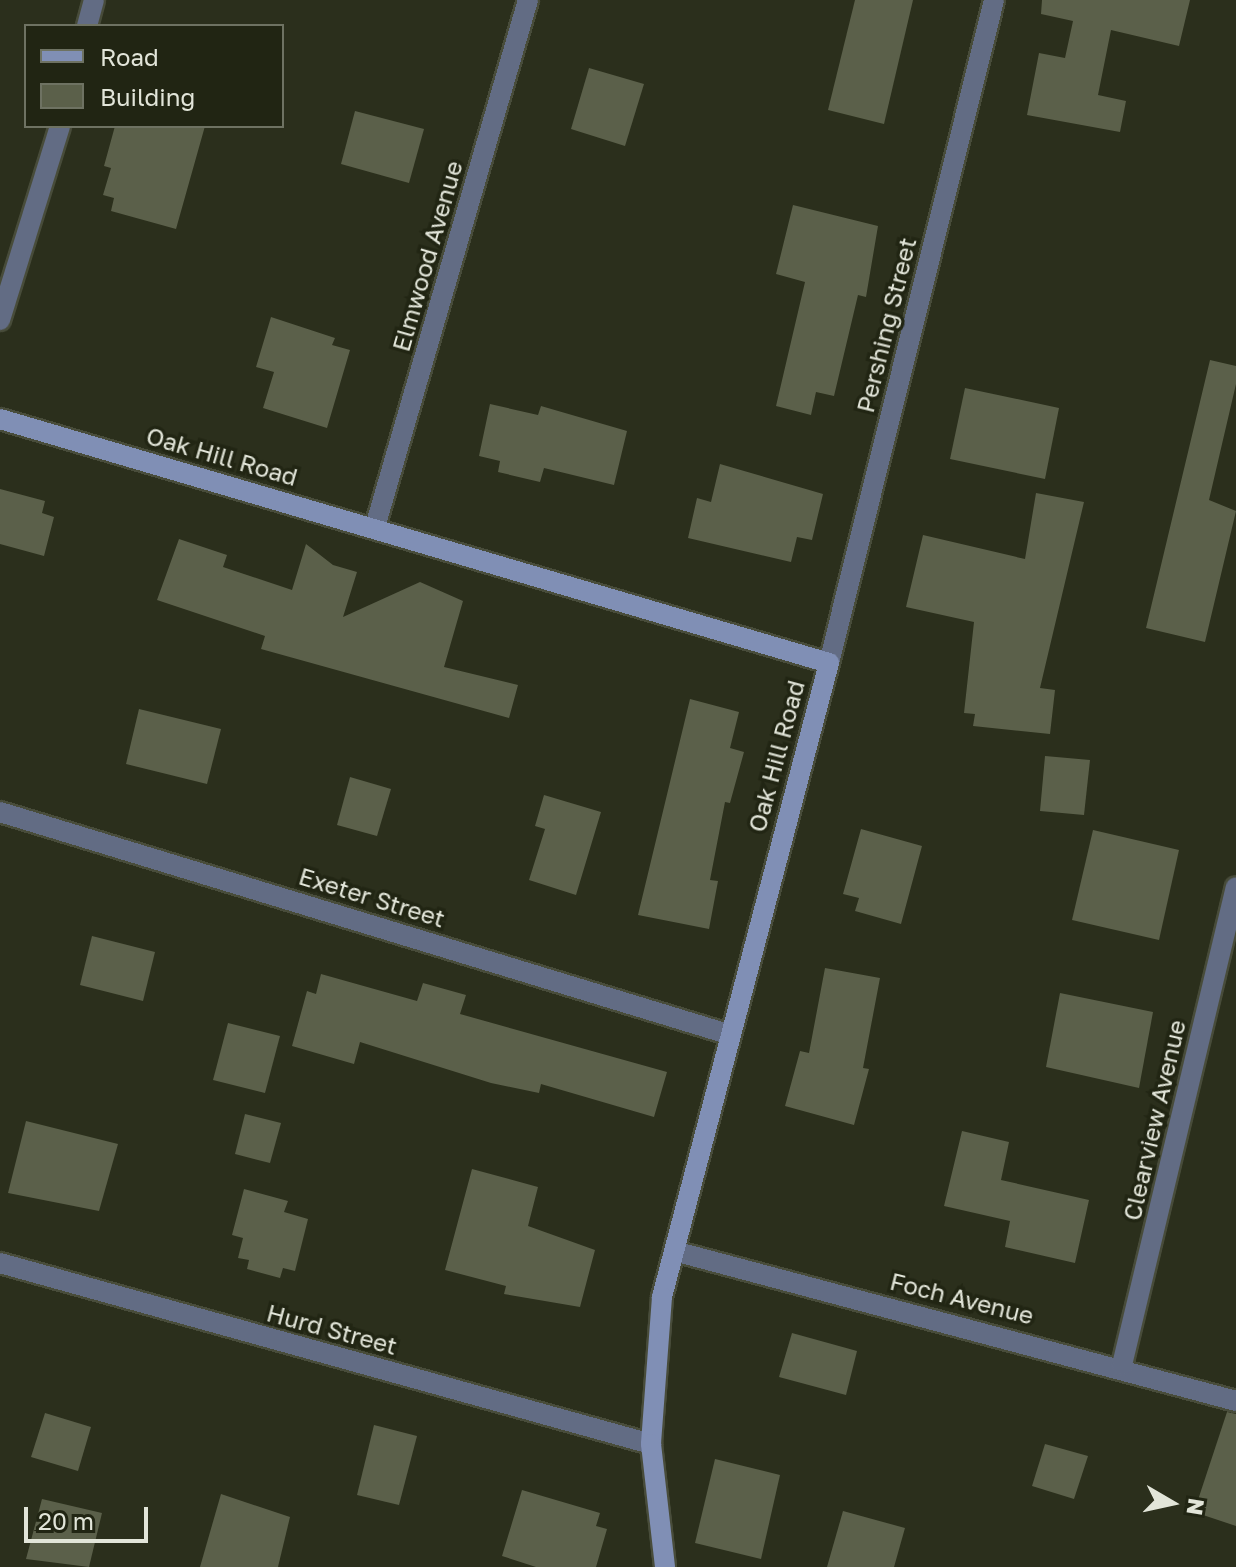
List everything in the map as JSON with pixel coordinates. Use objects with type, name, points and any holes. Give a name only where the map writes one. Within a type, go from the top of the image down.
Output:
[{"type":"street","points":[[88,24],[94,0]]},
{"type":"street","name":"Elmwood Avenue","points":[[375,527],[528,0]]},
{"type":"street","name":"Pershing Street","points":[[829,663],[994,0]]},
{"type":"street","points":[[0,320],[59,128]]},
{"type":"street","name":"Oak Hill Road","points":[[0,419],[829,663],[728,1034],[662,1297],[651,1444],[665,1567]]},
{"type":"street","name":"Exeter Street","points":[[0,812],[728,1034]]},
{"type":"street","name":"Clearview Avenue","points":[[1122,1365],[1236,887]]},
{"type":"street","name":"Foch Avenue","points":[[674,1251],[1122,1365],[1236,1401]]},
{"type":"street","name":"Hurd Street","points":[[0,1263],[651,1444]]},
{"type":"building","points":[[855,0],[913,0],[884,124],[828,110]]},
{"type":"building","points":[[1042,0],[1190,0],[1179,46],[1111,30],[1098,95],[1126,101],[1120,132],[1027,115],[1039,53],[1065,58],[1073,21],[1041,14]]},
{"type":"building","points":[[589,68],[644,84],[625,146],[571,129]]},
{"type":"building","points":[[355,111],[424,129],[409,183],[341,164]]},
{"type":"building","points":[[114,128],[204,128],[176,229],[111,211],[114,198],[103,195],[111,168],[104,166]]},
{"type":"building","points":[[793,205],[878,226],[866,297],[858,295],[834,396],[816,392],[811,415],[776,406],[805,282],[776,274]]},
{"type":"building","points":[[271,317],[335,338],[332,345],[350,350],[327,428],[263,408],[274,372],[256,367]]},
{"type":"building","points":[[1210,360],[1236,366],[1236,384],[1209,500],[1236,511],[1205,642],[1146,628]]},
{"type":"building","points":[[965,388],[1059,408],[1045,479],[950,459]]},
{"type":"building","points":[[490,404],[538,415],[541,406],[627,431],[614,485],[544,468],[540,482],[498,472],[500,461],[479,456]]},
{"type":"building","points":[[720,464],[823,494],[812,540],[797,537],[791,562],[688,538],[697,498],[711,502]]},
{"type":"building","points":[[0,489],[45,501],[42,513],[54,517],[44,556],[0,544]]},
{"type":"building","points":[[1036,493],[1084,502],[1040,688],[1055,690],[1050,734],[973,726],[975,714],[964,713],[974,622],[906,607],[923,535],[1025,559]]},
{"type":"building","points":[[179,539],[227,555],[223,567],[292,590],[306,544],[333,565],[357,572],[343,617],[420,582],[463,601],[444,667],[518,685],[509,718],[261,649],[265,636],[157,600]]},
{"type":"building","points":[[690,699],[739,712],[730,748],[744,752],[730,803],[725,802],[710,880],[718,881],[709,929],[638,915]]},
{"type":"building","points":[[139,709],[221,729],[207,784],[126,764]]},
{"type":"building","points":[[1045,756],[1090,760],[1084,815],[1040,811]]},
{"type":"building","points":[[350,777],[391,789],[377,836],[337,825]]},
{"type":"building","points":[[544,795],[601,812],[576,895],[529,880],[545,829],[535,826]]},
{"type":"building","points":[[861,829],[922,846],[901,924],[855,911],[859,898],[843,894]]},
{"type":"building","points":[[1093,830],[1179,850],[1159,940],[1072,920]]},
{"type":"building","points":[[92,936],[155,952],[143,1001],[80,985]]},
{"type":"building","points":[[825,968],[880,978],[863,1068],[869,1069],[854,1125],[785,1106],[800,1051],[809,1053]]},
{"type":"building","points":[[321,974],[417,1001],[423,983],[466,995],[460,1014],[667,1072],[654,1117],[541,1084],[539,1093],[491,1083],[360,1042],[354,1064],[292,1046],[307,991],[316,994]]},
{"type":"building","points":[[1060,993],[1153,1012],[1139,1088],[1046,1067]]},
{"type":"building","points":[[228,1023],[280,1036],[265,1093],[213,1080]]},
{"type":"building","points":[[245,1114],[281,1123],[270,1163],[235,1154]]},
{"type":"building","points":[[26,1121],[118,1144],[99,1211],[8,1193]]},
{"type":"building","points":[[962,1131],[1009,1142],[1001,1180],[1089,1200],[1075,1263],[1005,1247],[1010,1221],[944,1206]]},
{"type":"building","points":[[472,1169],[538,1187],[528,1226],[595,1250],[580,1307],[504,1294],[506,1286],[445,1270]]},
{"type":"building","points":[[244,1189],[288,1201],[284,1212],[308,1219],[295,1271],[283,1268],[280,1278],[247,1269],[249,1260],[238,1258],[243,1238],[232,1235]]},
{"type":"building","points":[[792,1333],[857,1351],[846,1395],[779,1377]]},
{"type":"building","points":[[1227,1412],[1236,1414],[1236,1526],[1194,1512]]},
{"type":"building","points":[[45,1413],[91,1427],[78,1471],[31,1457]]},
{"type":"building","points":[[374,1425],[417,1436],[399,1505],[357,1495]]},
{"type":"building","points":[[1045,1444],[1088,1456],[1074,1499],[1032,1486]]},
{"type":"building","points":[[715,1459],[780,1475],[761,1559],[695,1543]]},
{"type":"building","points":[[522,1490],[600,1513],[596,1526],[607,1529],[596,1567],[536,1567],[502,1556]]},
{"type":"building","points":[[221,1494],[290,1517],[278,1567],[200,1567]]},
{"type":"building","points":[[42,1499],[102,1513],[89,1567],[26,1559]]},
{"type":"building","points":[[843,1511],[905,1528],[894,1567],[827,1567]]}]
